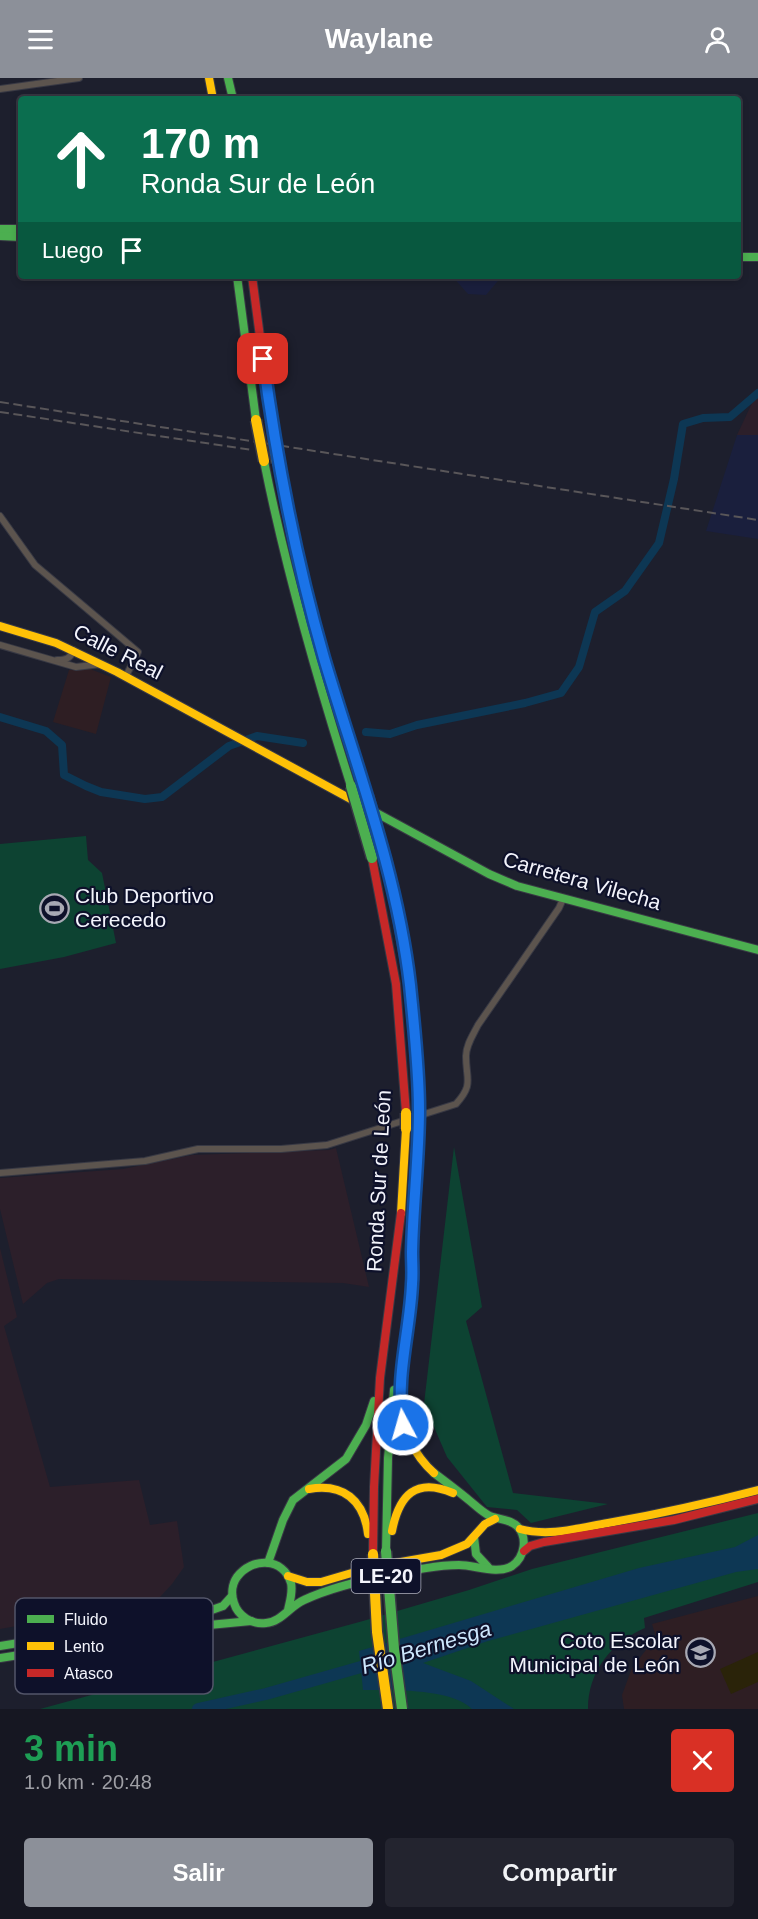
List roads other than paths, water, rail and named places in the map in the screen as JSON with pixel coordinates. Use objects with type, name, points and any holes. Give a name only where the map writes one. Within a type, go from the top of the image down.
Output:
[{"type":"main road","points":[[208,78],[208,96]]},
{"type":"main road","points":[[208,78],[212,96]]},
{"type":"main road","points":[[226,78],[228,96]]},
{"type":"main road","points":[[226,78],[232,96]]},
{"type":"main road","points":[[0,229],[18,229]]},
{"type":"main road","points":[[0,236],[18,237]]},
{"type":"main road","points":[[741,256],[758,257]]},
{"type":"main road","name":"Ronda Sur de León","points":[[237,279],[256,420],[290,584],[372,858],[396,984],[404,1072],[406,1129],[399,1238],[380,1378],[373,1554],[380,1660],[388,1709]]},
{"type":"main road","name":"Ronda Sur de León","points":[[252,279],[271,421],[302,579],[388,867],[410,982],[419,1125],[412,1250],[391,1421],[387,1492],[389,1583],[402,1709]]},
{"type":"main road","name":"Calle Real","points":[[0,626],[78,652],[214,724]]},
{"type":"main road","name":"Carretera Vilecha","points":[[214,724],[489,874],[517,886],[758,950]]},
{"type":"main road","points":[[412,1250],[412,1287],[400,1388],[403,1425],[417,1454],[432,1472],[480,1510],[495,1519],[510,1521],[520,1529],[543,1533],[692,1507],[758,1490]]},
{"type":"main road","points":[[268,1563],[288,1508],[303,1491],[346,1459],[366,1425],[380,1378]]},
{"type":"main road","points":[[303,1491],[322,1487],[347,1494],[363,1512],[369,1545],[373,1554]]},
{"type":"main road","points":[[389,1551],[393,1517],[398,1505],[411,1492],[423,1488],[442,1488],[457,1495],[472,1510],[477,1532],[474,1544],[477,1558],[488,1567],[505,1569],[519,1559],[530,1546],[544,1542],[674,1520],[758,1499]]},
{"type":"main road","points":[[477,1532],[490,1520],[495,1519]]},
{"type":"main road","points":[[520,1529],[524,1537],[524,1551]]},
{"type":"main road","name":"LE-20","points":[[288,1576],[302,1582],[328,1581],[370,1568],[454,1551],[465,1546],[477,1532]]},
{"type":"main road","points":[[213,1625],[250,1621],[267,1623],[276,1621],[288,1610],[293,1593],[288,1576],[280,1567],[276,1552],[277,1543]]},
{"type":"main road","points":[[213,1609],[224,1606],[232,1596],[238,1574],[245,1568],[260,1562],[280,1567]]},
{"type":"main road","name":"LE-20","points":[[288,1610],[311,1598],[382,1577],[444,1566],[488,1567]]},
{"type":"main road","points":[[232,1596],[238,1611],[250,1621]]},
{"type":"main road","points":[[0,1646],[15,1644]]},
{"type":"main road","points":[[0,1658],[15,1656]]},
{"type":"street","points":[[0,89],[79,78]]},
{"type":"street","points":[[0,516],[35,565],[138,652],[126,676]]},
{"type":"street","points":[[0,645],[76,667],[101,664]]},
{"type":"street","points":[[50,659],[65,660],[78,652],[76,667]]},
{"type":"street","points":[[0,1173],[145,1161],[198,1149],[281,1149],[327,1145],[456,1104],[466,1093],[469,1083],[466,1054],[469,1042],[563,899]]},
{"type":"water","points":[[758,1535],[758,1569],[736,1572],[488,1641],[423,1663],[471,1681],[514,1709],[472,1709],[463,1702],[436,1694],[363,1690],[359,1651],[639,1568],[735,1547]]},
{"type":"waterway","points":[[366,732],[390,734],[417,725],[525,703],[561,693],[579,667],[595,612],[625,591],[659,543],[674,479],[683,424],[703,418],[730,417],[758,393]]},
{"type":"waterway","points":[[0,717],[46,731],[62,745],[64,775],[101,792],[145,799],[162,797],[229,746],[257,736],[303,743]]},
{"type":"waterway","name":"Río Bernesga","points":[[198,1709],[266,1694],[375,1663]]},
{"type":"railway","points":[[0,402],[758,520]]},
{"type":"railway","points":[[0,412],[252,450]]},
{"type":"place","name":"Club Deportivo Cerecedo","points":[[54,908]]},
{"type":"place","name":"Coto Escolar Municipal de León","points":[[701,1653]]}]
